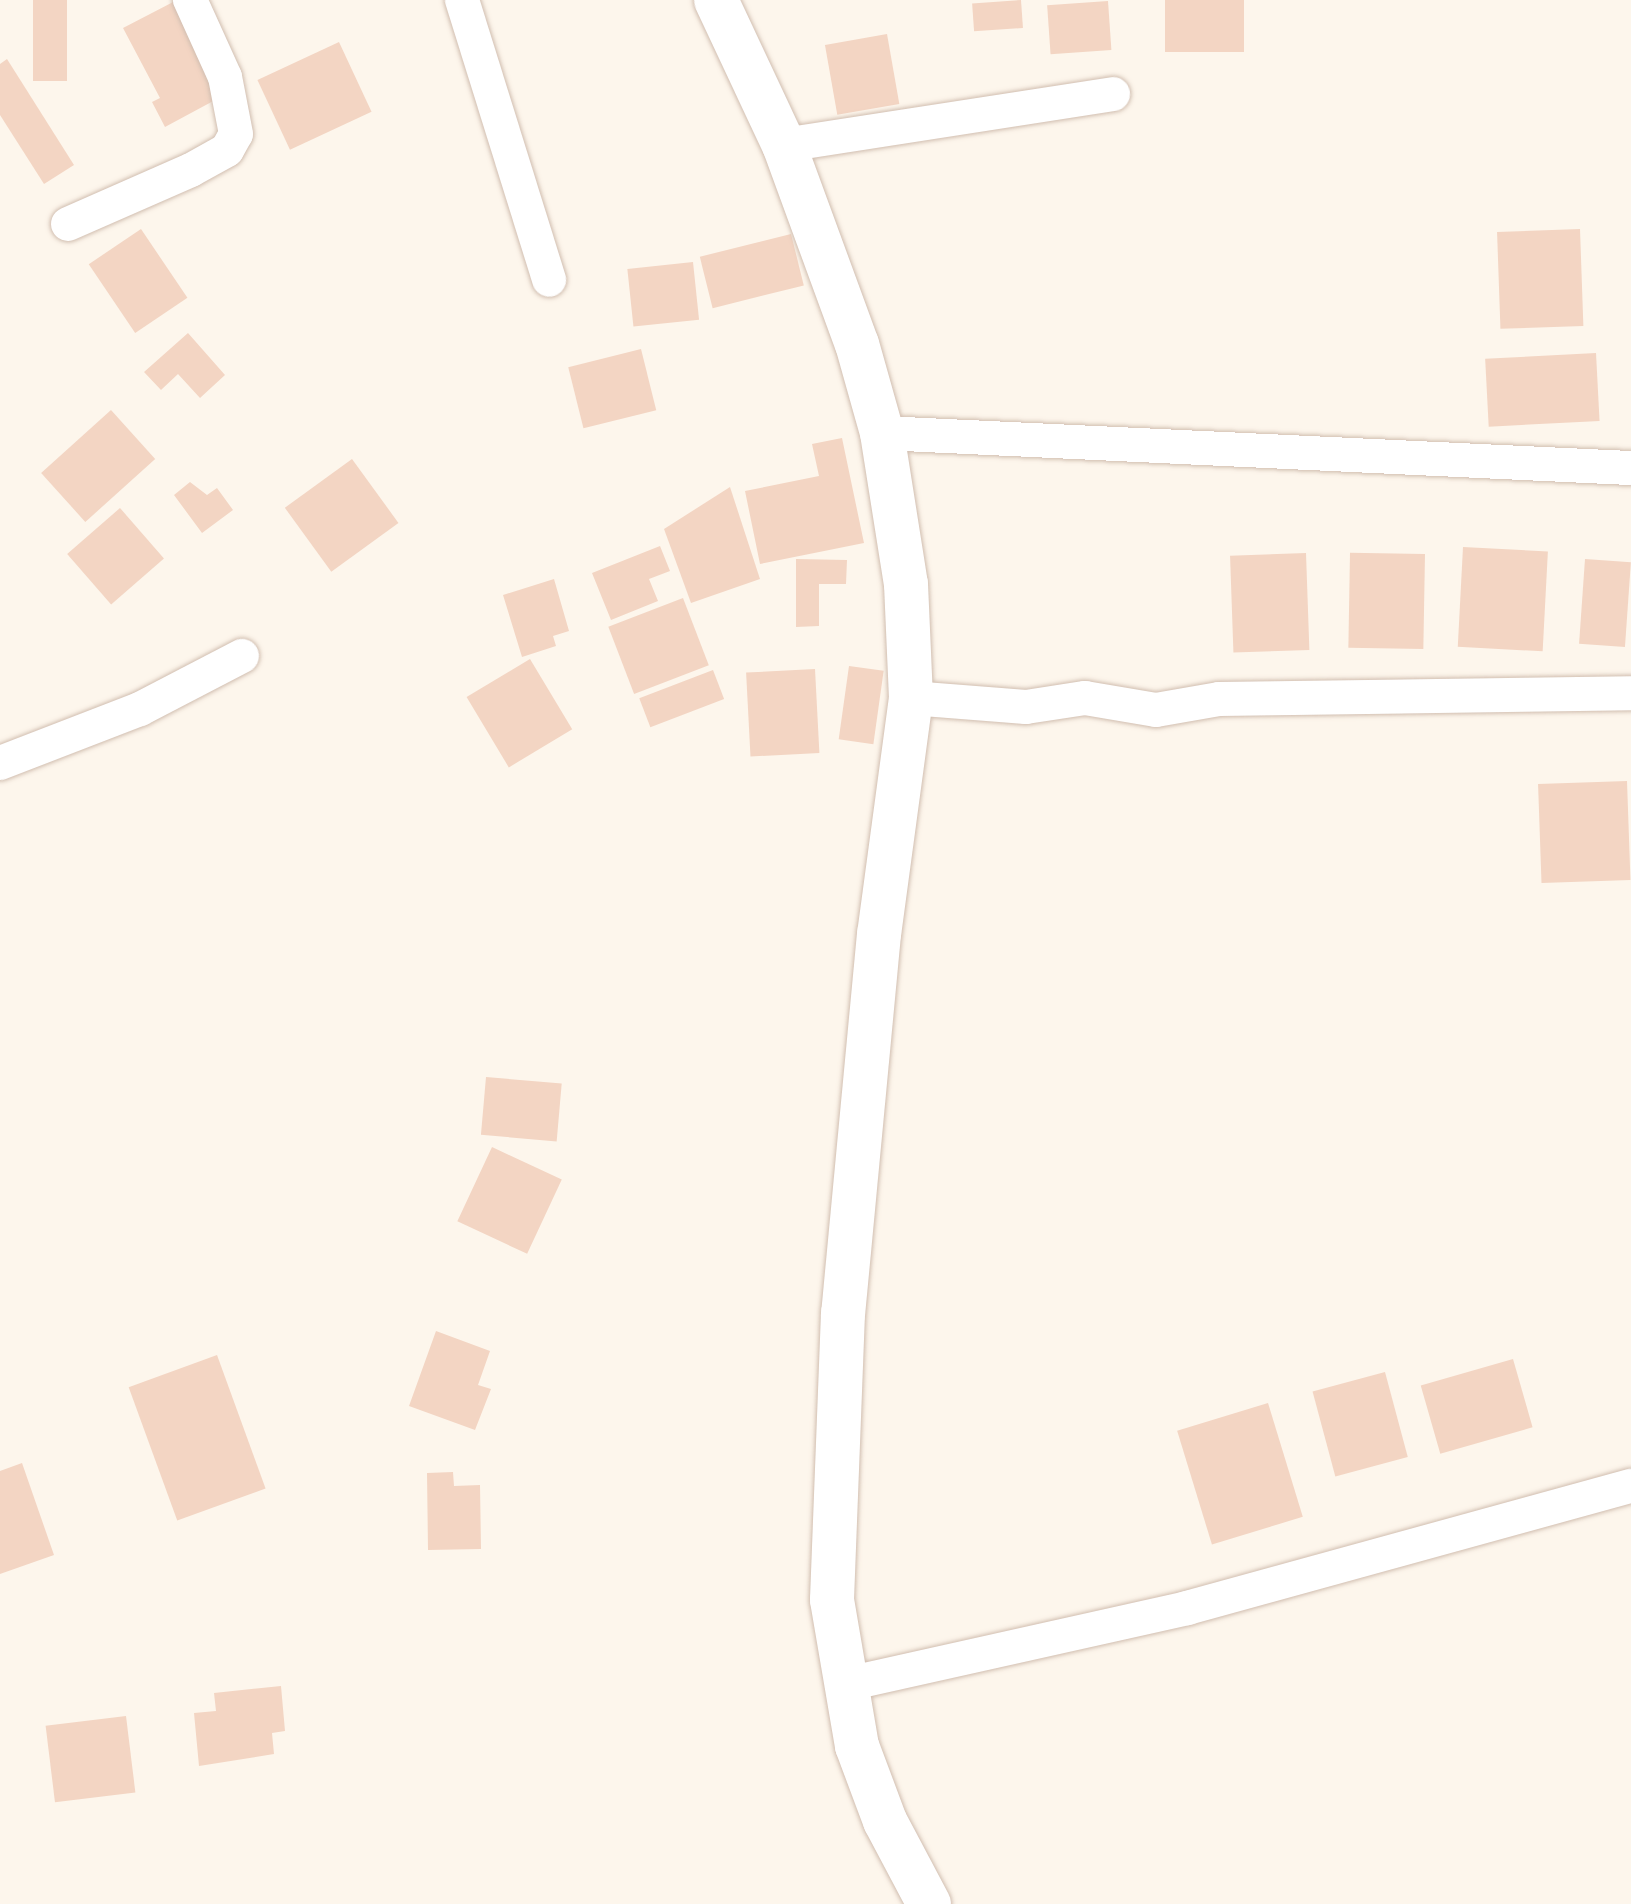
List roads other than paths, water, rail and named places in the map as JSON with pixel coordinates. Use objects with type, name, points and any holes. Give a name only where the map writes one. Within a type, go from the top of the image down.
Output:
[{"type":"street","points":[[68,224],[191,170],[227,150],[236,134],[225,77],[190,0]]},
{"type":"street","points":[[462,0],[549,280]]},
{"type":"street","points":[[720,1],[784,145],[882,433],[906,584],[911,698],[879,934],[843,1313],[832,1600],[843,1685],[857,1746],[885,1821],[929,1904]]},
{"type":"street","points":[[784,145],[1113,94]]},
{"type":"street","points":[[882,433],[1631,468]]},
{"type":"street","points":[[0,763],[140,709],[242,656]]},
{"type":"street","points":[[911,698],[1026,707],[1085,698],[1156,710],[1219,699],[1631,693]]},
{"type":"street","points":[[843,1685],[1187,1608],[1631,1486]]}]
